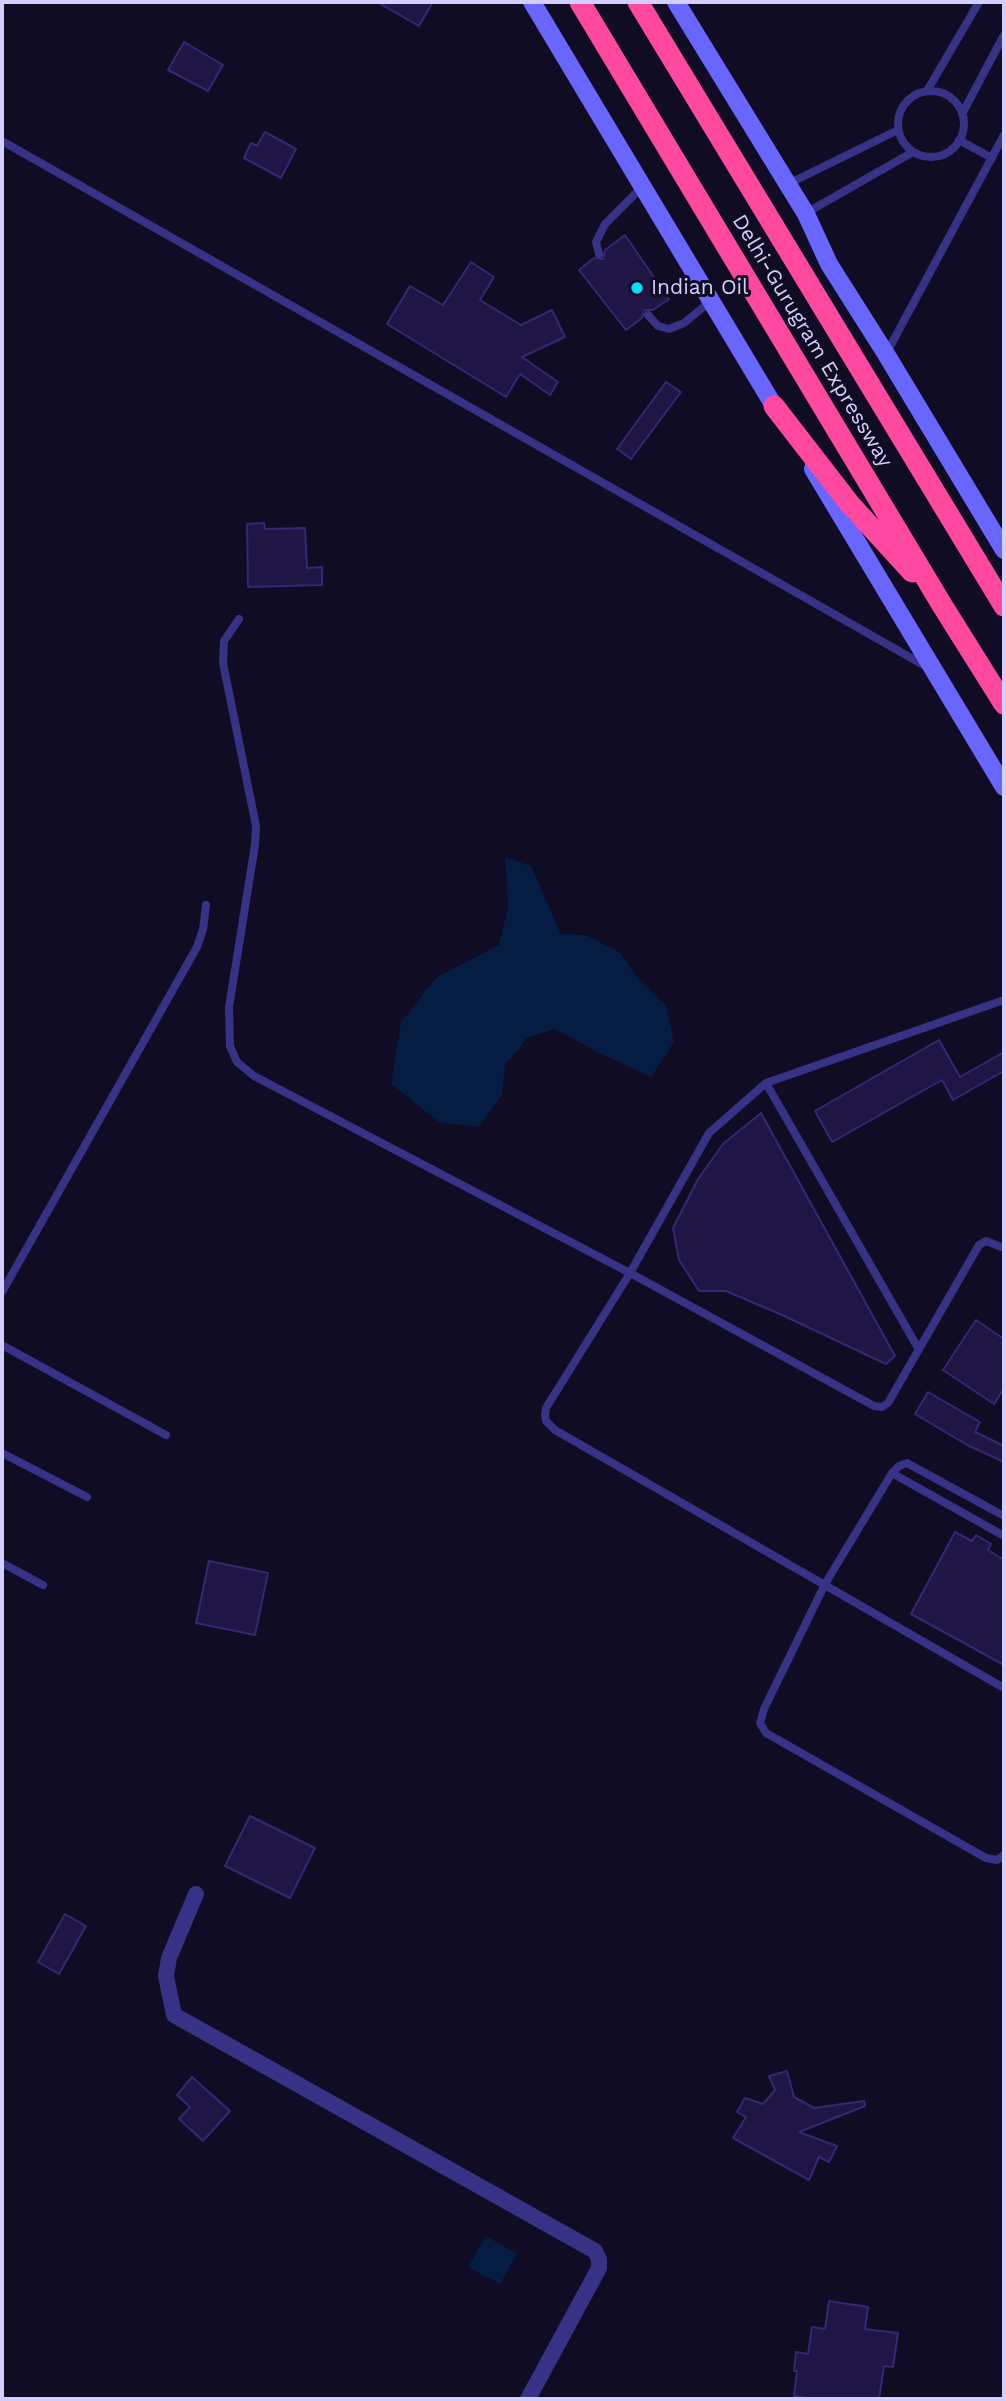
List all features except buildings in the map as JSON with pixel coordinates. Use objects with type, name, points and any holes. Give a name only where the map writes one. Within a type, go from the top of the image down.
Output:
[{"type":"highway","name":"Delhi-Gurugram Expressway","points":[[580,2],[1004,704]]},
{"type":"highway","name":"Delhi-Gurugram Expressway","points":[[638,2],[1004,606]]},
{"type":"highway","points":[[774,406],[849,503],[942,605]]},
{"type":"main road","points":[[532,2],[1004,787]]},
{"type":"main road","points":[[676,2],[806,214],[829,264],[1004,550]]},
{"type":"street","points":[[196,1894],[169,1958],[166,1976],[174,2015],[596,2251],[599,2268],[528,2399]]},
{"type":"lane","points":[[927,92],[979,2]]},
{"type":"lane","points":[[962,114],[1004,35]]},
{"type":"lane","points":[[927,92],[936,92],[952,99],[962,114],[959,140],[954,147],[939,156],[930,157],[913,152],[906,146],[898,130],[898,121],[904,105],[918,94],[927,92]]},
{"type":"lane","points":[[788,184],[898,130]]},
{"type":"lane","points":[[886,354],[1004,135]]},
{"type":"lane","points":[[959,140],[992,158]]},
{"type":"lane","points":[[2,141],[937,673]]},
{"type":"lane","points":[[806,214],[913,152]]},
{"type":"lane","points":[[599,254],[596,242],[605,224],[642,187]]},
{"type":"lane","points":[[648,315],[658,326],[669,329],[684,323],[711,301]]},
{"type":"lane","points":[[239,619],[224,641],[223,663],[256,826],[229,1007],[230,1046],[237,1062],[254,1076],[630,1273],[874,1406],[882,1407],[888,1403],[979,1245],[986,1241],[1004,1248]]},
{"type":"lane","points":[[2,1292],[197,947],[206,905]]},
{"type":"lane","points":[[1004,1000],[766,1083],[709,1133],[630,1273],[546,1408],[546,1422],[567,1437],[1004,1688]]},
{"type":"lane","points":[[766,1083],[918,1348]]},
{"type":"lane","points":[[2,1345],[166,1435]]},
{"type":"lane","points":[[2,1453],[87,1497]]},
{"type":"lane","points":[[1004,1516],[907,1463],[891,1473],[825,1584],[764,1709],[760,1723],[766,1733],[986,1857],[997,1860],[1004,1855]]},
{"type":"lane","points":[[891,1473],[1004,1536]]},
{"type":"lane","points":[[2,1563],[43,1586]]},
{"type":"water","points":[[505,857],[531,866],[561,934],[586,935],[619,952],[641,982],[666,1005],[674,1042],[651,1077],[555,1029],[527,1038],[505,1065],[502,1095],[479,1127],[439,1122],[391,1084],[401,1022],[437,977],[499,945],[508,907]]},
{"type":"water","points":[[486,2236],[517,2254],[500,2284],[468,2267]]},
{"type":"place","name":"Indian Oil","points":[[637,288]]}]
